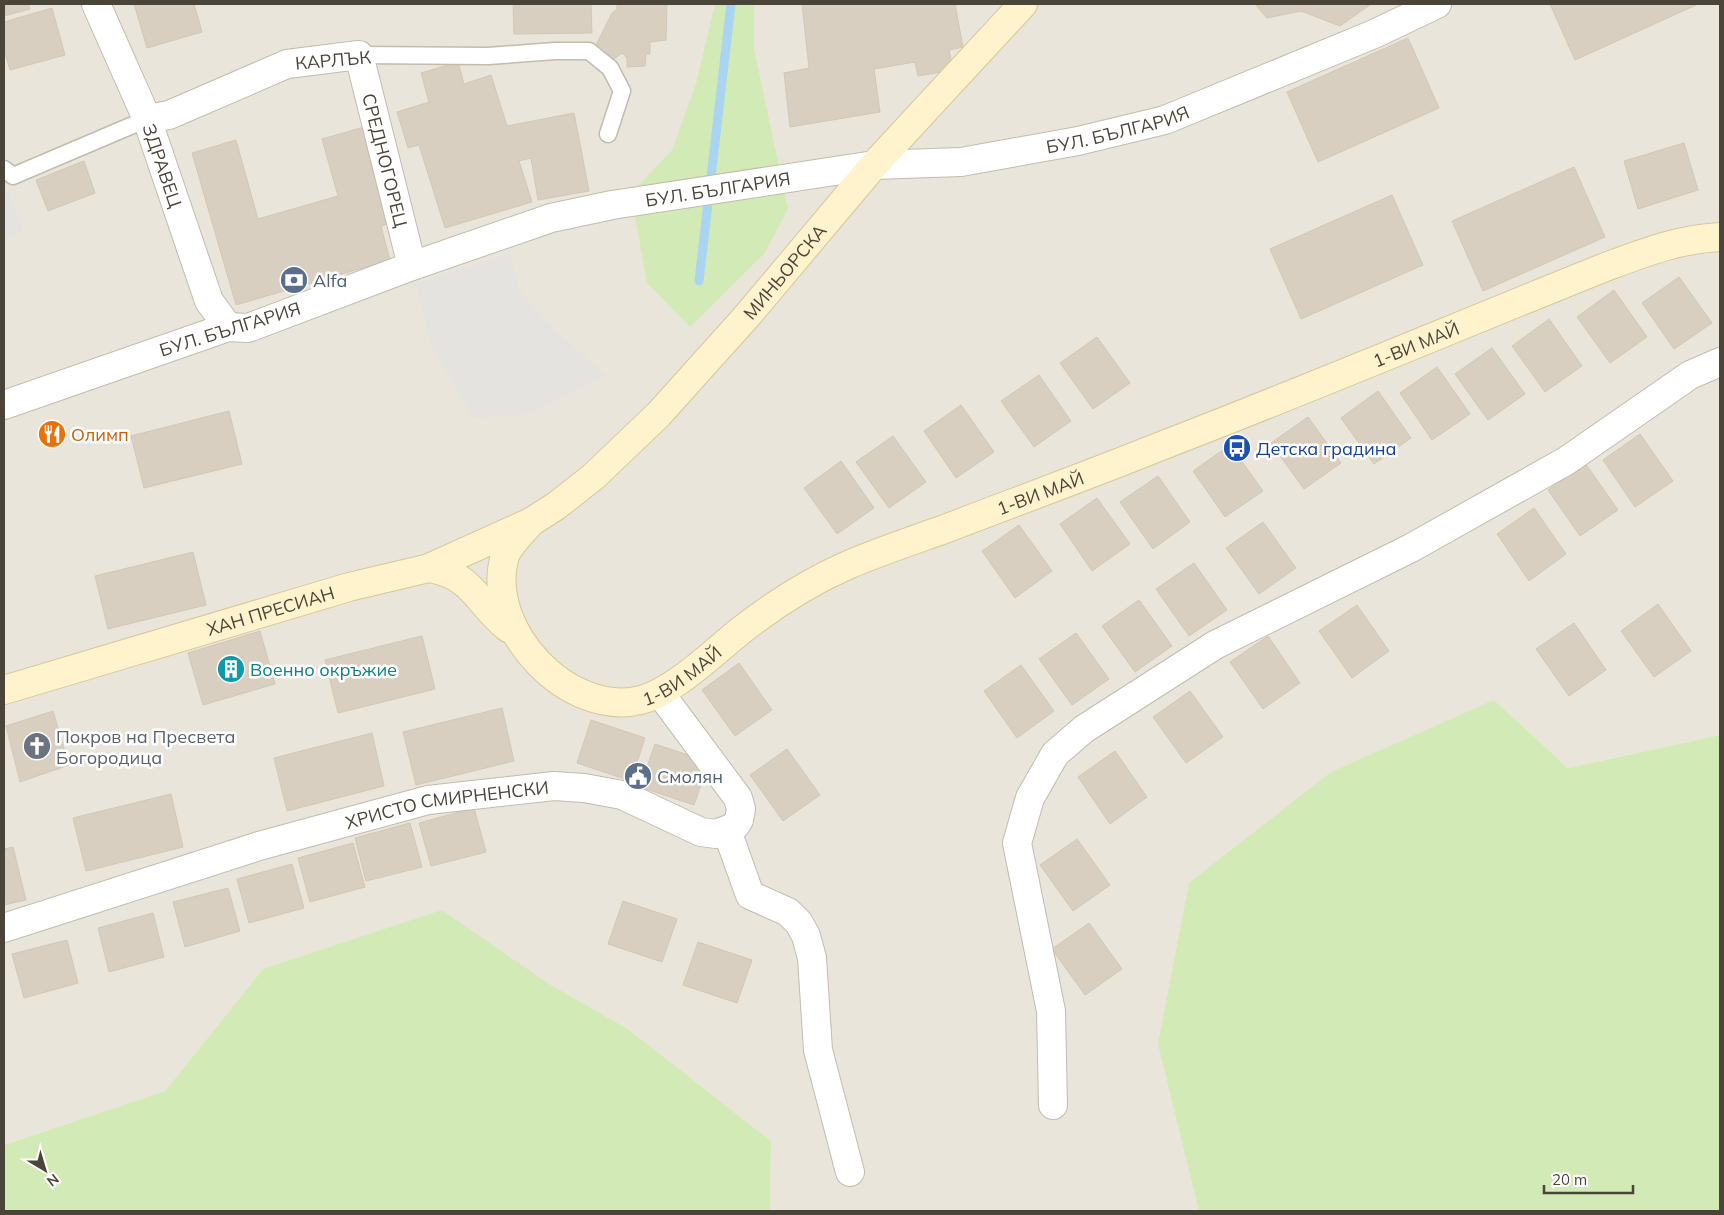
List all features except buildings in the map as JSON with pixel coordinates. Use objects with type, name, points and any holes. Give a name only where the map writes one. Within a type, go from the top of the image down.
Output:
[{"type":"street","name":"ЗДРАВЕЦ","points":[[96,4],[147,119],[209,301],[228,327]]},
{"type":"street","name":"МИНЬОРСКА","points":[[531,522],[556,506],[593,477],[658,415],[747,316],[874,165],[1023,4]]},
{"type":"street","name":"БУЛ. БЪЛГАРИЯ","points":[[4,405],[228,327],[248,328],[412,266],[551,218],[612,205],[874,165],[961,162],[1078,141],[1165,120],[1374,34],[1437,4]]},
{"type":"street","name":"КАРЛЪК","points":[[147,119],[169,115],[287,64],[358,55]]},
{"type":"street","name":"СРЕДНОГОРЕЦ","points":[[358,55],[412,266]]},
{"type":"street","name":"1-ВИ МАЙ","points":[[531,522],[504,556],[500,592],[504,609],[517,635],[551,676],[586,695],[618,702],[639,700],[660,693],[763,614],[810,584],[849,565],[1162,446],[1652,249],[1693,238],[1720,237]]},
{"type":"street","points":[[1053,1105],[1051,1011],[1017,843],[1030,798],[1055,754],[1084,729],[1215,645],[1411,548],[1558,466],[1690,374],[1720,362]]},
{"type":"street","name":"ХАН ПРЕСИАН","points":[[4,690],[348,588],[429,568],[531,522]]},
{"type":"street","points":[[429,568],[448,571],[458,577],[472,589],[498,620],[517,635]]},
{"type":"street","points":[[660,693],[738,798],[741,810],[739,820],[727,831],[750,895],[788,912],[799,923],[806,936],[812,958],[818,1050],[850,1172]]},
{"type":"street","name":"ХРИСТО СМИРНЕНСКИ","points":[[4,928],[259,846],[428,800],[554,786],[584,788],[622,795],[701,832],[716,834],[727,831]]},
{"type":"lane","name":"КАРЛЪК","points":[[358,55],[488,56],[555,51],[589,51],[610,68],[622,91],[608,134]]},
{"type":"lane","name":"КАРЛЪК","points":[[4,170],[13,176],[147,119]]},
{"type":"shaded area","points":[[4,4],[1720,4],[1720,735],[1568,768],[1494,700],[1191,1174],[1199,1211],[770,1211],[771,1141],[628,1029],[546,982],[263,969],[165,1091],[4,1145]]},
{"type":"shaded area","points":[[4,181],[24,231],[4,239]]},
{"type":"shaded area","points":[[510,254],[519,290],[554,328],[606,376],[525,415],[473,418],[431,346],[415,283]]},
{"type":"green space","points":[[715,4],[754,4],[754,49],[788,209],[764,254],[690,327],[647,283],[631,194],[672,150],[696,84]]},
{"type":"green space","points":[[1494,700],[1568,768],[1720,735],[1720,1211],[1199,1211],[1158,1044],[1189,883],[1331,772]]},
{"type":"green space","points":[[442,910],[546,982],[628,1029],[771,1141],[770,1211],[4,1211],[4,1145],[165,1091],[263,969]]},
{"type":"waterway","points":[[699,281],[731,4]]},
{"type":"place","name":"Alfa","points":[[294,280]]},
{"type":"place","name":"Олимп","points":[[52,434]]},
{"type":"place","name":"Детска градина","points":[[1237,448]]},
{"type":"place","name":"Военно окръжие","points":[[231,669]]},
{"type":"place","name":"Покров на Пресвета Богородица","points":[[37,746]]},
{"type":"place","name":"Смолян","points":[[638,776]]}]
